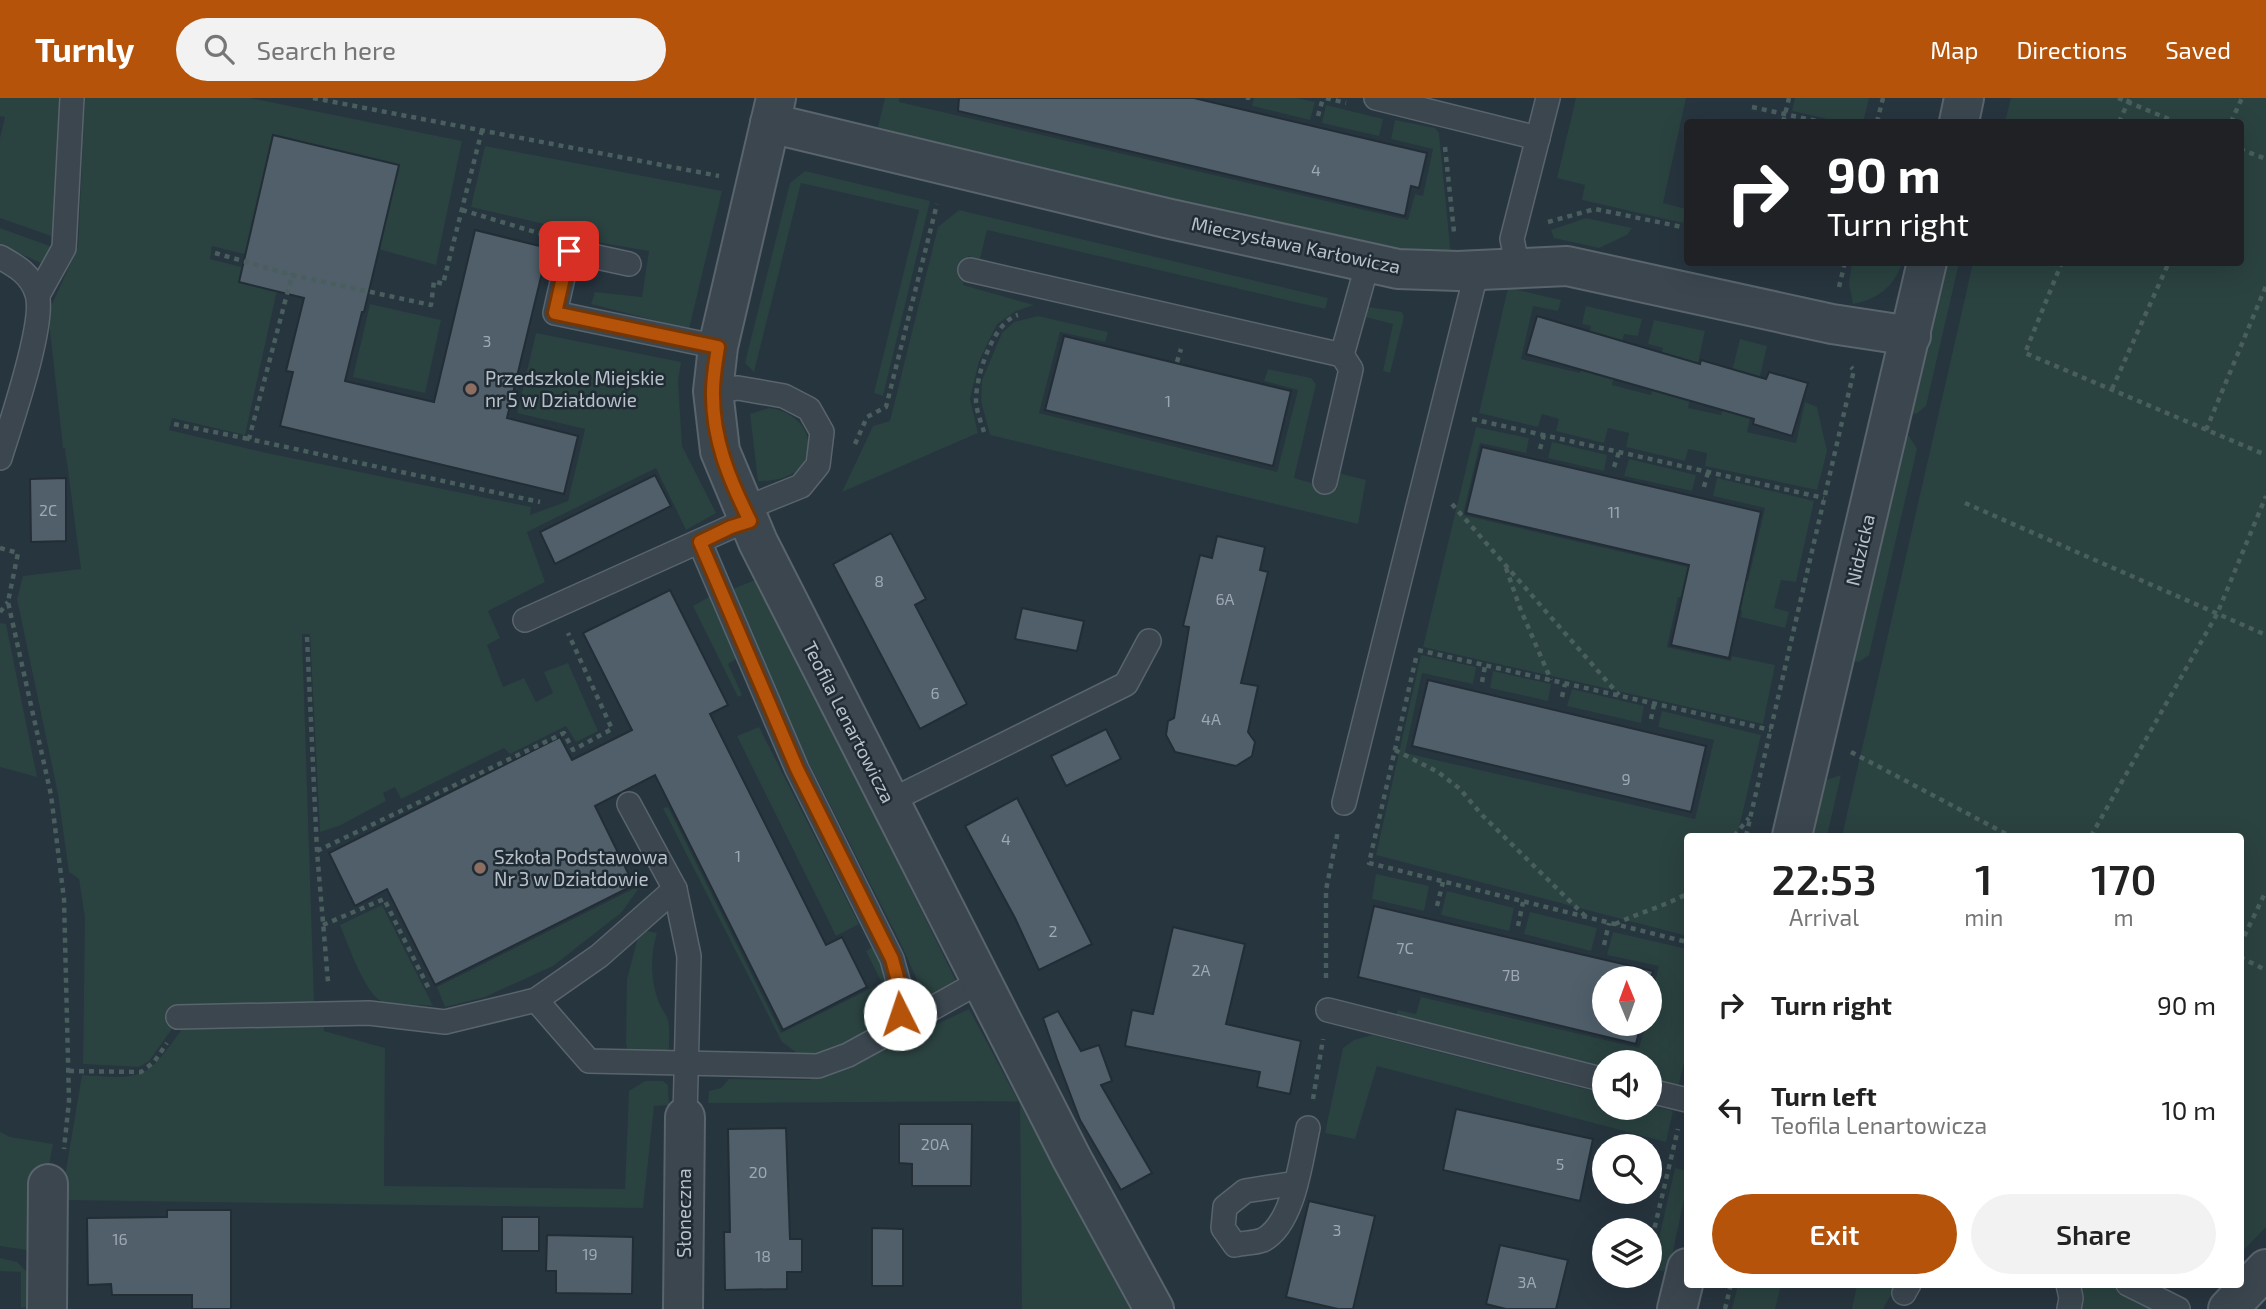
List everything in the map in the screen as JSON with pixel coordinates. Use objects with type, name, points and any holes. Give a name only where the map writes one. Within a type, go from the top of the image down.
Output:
[{"type":"street","points":[[1960,119],[1964,98]]},
{"type":"street","name":"Teofila Lenartowicza","points":[[773,110],[718,347],[713,391],[720,451],[750,524],[981,981],[1072,1159],[1154,1309]]},
{"type":"street","name":"Mieczysława Karłowicza","points":[[773,110],[1166,218],[1398,269],[1467,271],[1567,266],[1832,324],[1911,336]]},
{"type":"street","name":"Nidzicka","points":[[1793,833],[1926,266]]},
{"type":"street","name":"Słoneczna","points":[[683,1309],[684,1117]]},
{"type":"street","points":[[47,1309],[48,1184]]},
{"type":"street","points":[[2228,1309],[2266,1269]]},
{"type":"street","points":[[1677,1309],[1684,1280]]},
{"type":"lane","points":[[0,458],[27,367],[37,321],[38,295],[64,247],[72,98]]},
{"type":"lane","points":[[1376,98],[1538,138]]},
{"type":"lane","points":[[1518,268],[1512,239],[1548,98]]},
{"type":"lane","points":[[629,264],[569,251],[555,313],[718,347]]},
{"type":"lane","points":[[0,257],[26,272],[38,295]]},
{"type":"lane","points":[[1342,355],[1368,262]]},
{"type":"lane","points":[[970,270],[1342,355],[1351,369],[1325,482]]},
{"type":"lane","points":[[1344,803],[1467,271]]},
{"type":"lane","points":[[525,620],[731,527],[750,524],[801,486],[818,465],[822,432],[809,409],[784,396],[738,388],[713,391]]},
{"type":"lane","points":[[700,542],[797,769],[892,959],[903,999],[900,1014],[890,1032]]},
{"type":"lane","points":[[890,801],[1126,684],[1149,641]]},
{"type":"lane","points":[[629,804],[675,890],[689,956],[684,1117]]},
{"type":"lane","points":[[178,1017],[369,1013],[445,1023],[537,1000],[599,956],[675,890]]},
{"type":"lane","points":[[537,1000],[589,1061],[818,1066],[848,1055],[981,981]]},
{"type":"lane","points":[[1328,1010],[1592,1077]]},
{"type":"lane","points":[[1662,1094],[1684,1100]]},
{"type":"lane","points":[[1296,1183],[1308,1128]]},
{"type":"lane","points":[[2069,1288],[2069,1309]]},
{"type":"lane","points":[[2136,1288],[2178,1309]]},
{"type":"path","points":[[313,98],[603,152],[756,185]]},
{"type":"path","points":[[1318,116],[1325,98],[1352,104]]},
{"type":"path","points":[[1784,119],[1789,98]]},
{"type":"path","points":[[1878,119],[1883,98]]},
{"type":"path","points":[[2118,98],[2129,100],[2170,119]]},
{"type":"path","points":[[2232,119],[2242,98]]},
{"type":"path","points":[[2120,119],[2129,100]]},
{"type":"path","points":[[1752,107],[1808,119]]},
{"type":"path","points":[[215,253],[292,275],[431,305],[434,281],[443,284],[482,131]]},
{"type":"path","points":[[1444,139],[1467,271]]},
{"type":"path","points":[[2244,151],[2266,159]]},
{"type":"path","points":[[851,453],[867,417],[886,407],[939,197]]},
{"type":"path","points":[[462,210],[566,242],[569,251]]},
{"type":"path","points":[[2060,266],[2025,353],[2266,455]]},
{"type":"path","points":[[2112,390],[2167,266]]},
{"type":"path","points":[[249,439],[292,275]]},
{"type":"path","points":[[2206,430],[2266,286]]},
{"type":"path","points":[[984,432],[976,401],[981,367],[998,330],[1013,316],[1025,314]]},
{"type":"path","points":[[1747,833],[1854,370],[1846,360]]},
{"type":"path","points":[[1469,431],[1475,407]]},
{"type":"path","points":[[1472,419],[1824,498]]},
{"type":"path","points":[[174,424],[541,502]]},
{"type":"path","points":[[1540,449],[1544,435]]},
{"type":"path","points":[[1614,467],[1619,452]]},
{"type":"path","points":[[1704,487],[1708,472]]},
{"type":"path","points":[[1449,518],[1455,492]]},
{"type":"path","points":[[2093,833],[2217,614],[2266,496]]},
{"type":"path","points":[[1965,503],[2266,635]]},
{"type":"path","points":[[1452,504],[1620,696]]},
{"type":"path","points":[[0,548],[18,553],[8,602],[52,808],[64,900],[69,1101],[63,1162],[48,1184]]},
{"type":"path","points":[[1506,566],[1520,608],[1551,680]]},
{"type":"path","points":[[0,612],[8,602]]},
{"type":"path","points":[[317,851],[564,733],[573,750],[612,729],[556,607]]},
{"type":"path","points":[[307,637],[317,851],[330,1014]]},
{"type":"path","points":[[1421,637],[1369,863],[1684,941]]},
{"type":"path","points":[[1418,650],[1771,730]]},
{"type":"path","points":[[1482,682],[1485,666]]},
{"type":"path","points":[[1562,697],[1565,684]]},
{"type":"path","points":[[1651,719],[1654,704]]},
{"type":"path","points":[[1395,750],[1438,772],[1460,789],[1482,815],[1586,917]]},
{"type":"path","points":[[1851,752],[2004,833]]},
{"type":"path","points":[[1308,1128],[1328,1010],[1325,890],[1344,803]]},
{"type":"path","points":[[1736,833],[1751,815]]},
{"type":"path","points":[[1437,906],[1443,882]]},
{"type":"path","points":[[2244,937],[2266,891]]},
{"type":"path","points":[[1611,923],[1684,896]]},
{"type":"path","points":[[323,925],[384,899],[445,1023]]},
{"type":"path","points":[[1518,926],[1523,902]]},
{"type":"path","points":[[1604,945],[1611,923]]},
{"type":"path","points":[[2244,959],[2266,970]]},
{"type":"path","points":[[69,1071],[141,1072],[154,1062],[173,1035],[179,1026],[178,1017]]},
{"type":"path","points":[[1657,1218],[1684,1108]]},
{"type":"path","points":[[1725,1309],[1730,1288]]},
{"type":"green space","points":[[0,98],[64,98],[54,237],[0,218],[0,138],[5,117],[0,116]]},
{"type":"green space","points":[[85,98],[250,98],[462,141],[436,265],[378,249],[368,285],[212,246],[210,259],[280,277],[245,435],[172,418],[169,430],[262,452],[531,507],[530,515],[568,501],[585,429],[517,413],[536,333],[681,362],[678,381],[682,446],[716,513],[686,530],[656,468],[527,532],[545,582],[488,611],[500,638],[487,645],[503,687],[524,678],[536,702],[553,693],[544,672],[568,663],[598,731],[576,742],[566,726],[510,754],[504,748],[401,799],[395,787],[383,793],[386,801],[339,826],[320,832],[310,634],[302,634],[314,1002],[173,1007],[174,1026],[149,1061],[139,1067],[83,1064],[85,918],[79,879],[69,872],[58,794],[17,599],[23,576],[81,569],[63,448],[48,313],[78,247]]},
{"type":"green space","points":[[885,98],[899,98],[899,102],[1408,220],[1415,194],[1423,196],[1433,149],[1391,139],[1395,120],[1435,128],[1439,133],[1451,257],[1371,247],[997,159],[878,127]]},
{"type":"green space","points":[[1254,98],[1297,98],[1315,102],[1310,120],[1252,106]]},
{"type":"green space","points":[[1576,98],[1686,98],[1663,203],[1684,208],[1683,223],[1582,200],[1585,185],[1557,178]]},
{"type":"green space","points":[[1795,98],[1869,98],[1864,119],[1828,119],[1792,111]]},
{"type":"green space","points":[[2011,98],[2266,98],[2266,1227],[2244,1250],[2244,833],[1843,833],[1972,266],[2244,266],[2244,119],[2006,119]]},
{"type":"green space","points":[[1326,105],[1383,119],[1379,136],[1322,123]]},
{"type":"green space","points":[[485,146],[722,191],[689,329],[591,304],[595,292],[642,297],[649,251],[579,239],[574,231],[471,207]]},
{"type":"green space","points":[[805,171],[930,201],[883,396],[874,393],[919,210],[801,183],[754,372],[745,363],[790,183]]},
{"type":"green space","points":[[959,210],[1328,298],[1325,309],[987,230],[980,259],[968,256],[963,285],[1034,305],[1016,311],[997,324],[979,361],[970,399],[978,433],[842,492],[873,426],[890,421],[938,227]]},
{"type":"green space","points":[[1586,218],[1632,228],[1627,235],[1599,248],[1554,238],[1551,230]]},
{"type":"green space","points":[[0,228],[58,249],[48,266],[0,245]]},
{"type":"green space","points":[[1851,266],[1901,266],[1890,285],[1870,299],[1853,304],[1849,284]]},
{"type":"green space","points":[[1942,266],[1958,266],[1926,406],[1916,414],[1908,412]]},
{"type":"green space","points":[[1508,288],[1561,300],[1558,311],[1533,306],[1521,359],[1580,373],[1591,326],[1582,324],[1586,306],[1642,319],[1638,336],[1624,334],[1612,385],[1651,395],[1663,348],[1648,344],[1654,320],[1705,331],[1688,408],[1721,415],[1740,339],[1767,346],[1747,432],[1796,443],[1805,402],[1817,407],[1827,451],[1817,490],[1705,466],[1707,453],[1688,449],[1685,461],[1626,447],[1629,433],[1608,428],[1604,443],[1556,431],[1559,419],[1542,414],[1538,427],[1479,413]]},
{"type":"green space","points":[[370,304],[441,320],[425,393],[353,377]]},
{"type":"green space","points":[[1368,307],[1402,312],[1404,317],[1390,373],[1383,371],[1393,324],[1365,317]]},
{"type":"green space","points":[[1038,316],[1108,332],[1105,342],[1060,332],[1039,413],[1277,472],[1298,390],[1264,381],[1268,369],[1311,378],[1316,384],[1294,478],[1336,490],[1338,473],[1366,480],[1358,524],[990,435],[981,401],[982,380],[1002,333],[1014,322]]},
{"type":"green space","points":[[769,408],[786,413],[799,422],[809,447],[806,460],[796,471],[781,478],[758,481],[750,414]]},
{"type":"green space","points":[[1476,427],[1529,438],[1526,453],[1480,443],[1463,515],[1748,581],[1765,508],[1713,496],[1717,478],[1814,501],[1796,582],[1781,580],[1774,608],[1789,612],[1785,628],[1741,617],[1742,611],[1678,597],[1667,647],[1731,661],[1732,656],[1775,665],[1763,724],[1423,647]]},
{"type":"green space","points":[[1903,435],[1909,436],[1917,449],[1869,655],[1859,662],[1849,660]]},
{"type":"green space","points":[[1552,442],[1607,455],[1604,471],[1548,458]]},
{"type":"green space","points":[[1629,459],[1696,475],[1692,491],[1624,476]]},
{"type":"green space","points":[[755,580],[826,716],[957,983],[916,1004],[917,980],[901,944],[781,708],[728,591]]},
{"type":"green space","points":[[709,597],[738,658],[728,664],[742,695],[738,697],[693,606]]},
{"type":"green space","points":[[0,623],[6,624],[37,777],[0,767]]},
{"type":"green space","points":[[1421,655],[1476,667],[1473,684],[1422,673],[1405,753],[1695,819],[1714,740],[1658,727],[1662,711],[1761,735],[1738,833],[1684,833],[1684,935],[1376,855]]},
{"type":"green space","points":[[1493,671],[1551,684],[1548,701],[1490,688]]},
{"type":"green space","points":[[1572,689],[1644,706],[1641,723],[1567,706]]},
{"type":"green space","points":[[759,727],[859,924],[836,936],[737,736]]},
{"type":"green space","points":[[1841,775],[1828,833],[1811,833],[1823,781]]},
{"type":"green space","points":[[668,807],[781,1033],[882,983],[866,951],[874,946],[888,974],[892,992],[889,1006],[871,1029],[829,1050],[801,1056],[782,1042],[663,808]]},
{"type":"green space","points":[[1376,874],[1429,886],[1424,911],[1372,899]]},
{"type":"green space","points":[[641,885],[622,912],[553,966],[485,997],[445,1007],[437,987]]},
{"type":"green space","points":[[1447,891],[1514,908],[1509,931],[1441,915]]},
{"type":"green space","points":[[382,905],[433,1006],[383,1002],[370,990],[358,968],[340,925]]},
{"type":"green space","points":[[1530,912],[1597,928],[1591,951],[1524,934]]},
{"type":"green space","points":[[643,930],[657,933],[652,960],[653,978],[669,1030],[669,1048],[663,1055],[628,1051],[626,1044],[627,979],[639,933]]},
{"type":"green space","points":[[1613,932],[1684,948],[1684,1063],[1678,1088],[1662,1084],[1662,1050],[1592,1050],[1592,1066],[1396,1016],[1398,1010],[1416,1014],[1421,997],[1639,1048],[1642,1036],[1662,1036],[1662,966],[1607,955]]},
{"type":"green space","points":[[969,1009],[1018,1101],[708,1103],[709,1091],[721,1088],[729,1079],[808,1080],[826,1076]]},
{"type":"green space","points":[[323,1019],[324,1031],[385,1048],[384,1186],[625,1189],[629,1091],[645,1081],[663,1081],[668,1085],[669,1105],[654,1106],[643,1208],[61,1200],[82,1075],[121,1077],[144,1072],[162,1056],[185,1025]]},
{"type":"green space","points":[[1372,1035],[1592,1091],[1592,1120],[1662,1120],[1662,1108],[1673,1111],[1666,1142],[1662,1141],[1662,1134],[1636,1134],[1377,1066],[1355,1139],[1325,1133],[1343,1048],[1354,1040]]},
{"type":"green space","points":[[1020,1104],[1130,1309],[1022,1309]]},
{"type":"green space","points":[[0,1132],[10,1137],[53,1144],[49,1165],[28,1208],[27,1250],[0,1246]]},
{"type":"green space","points":[[1675,1168],[1684,1170],[1684,1199],[1670,1265],[1663,1271],[1662,1225]]},
{"type":"green space","points":[[0,1258],[17,1262],[27,1272],[29,1307],[21,1308],[21,1272],[0,1271]]},
{"type":"green space","points":[[1737,1288],[1780,1288],[1775,1309],[1732,1309]]},
{"type":"green space","points":[[1856,1288],[1894,1288],[1883,1309],[1852,1309]]},
{"type":"green space","points":[[2077,1288],[2117,1288],[2159,1309],[2075,1309]]},
{"type":"building","points":[[959,98],[1194,98],[1427,153],[1419,188],[1411,186],[1405,216],[958,111]]},
{"type":"building","points":[[273,135],[399,165],[345,381],[434,402],[475,230],[548,248],[507,418],[578,436],[564,494],[280,426],[293,372],[286,371],[304,298],[239,282]]},
{"type":"building","points":[[1537,316],[1700,364],[1701,360],[1766,379],[1769,372],[1808,383],[1792,436],[1753,424],[1754,419],[1526,354]]},
{"type":"building","points":[[1064,336],[1291,391],[1273,466],[1045,410]]},
{"type":"building","points":[[1482,447],[1761,512],[1729,658],[1671,645],[1689,565],[1466,513]]},
{"type":"building","points":[[655,475],[671,506],[555,564],[540,532]]},
{"type":"building","points":[[66,478],[66,541],[31,542],[30,479]]},
{"type":"building","points":[[891,533],[926,599],[915,605],[967,704],[920,729],[833,564]]},
{"type":"building","points":[[1217,536],[1265,547],[1260,570],[1268,572],[1241,683],[1258,686],[1248,732],[1255,742],[1252,756],[1236,766],[1175,752],[1166,735],[1168,721],[1174,718],[1189,627],[1183,626],[1200,555],[1212,558]]},
{"type":"building","points":[[670,590],[728,705],[710,714],[826,945],[842,937],[867,987],[783,1030],[655,775],[595,806],[634,885],[435,985],[387,889],[355,906],[329,853],[560,737],[572,760],[632,730],[583,633]]},
{"type":"building","points":[[1022,608],[1084,621],[1077,651],[1015,639]]},
{"type":"building","points":[[1428,680],[1706,746],[1691,812],[1412,746]]},
{"type":"building","points":[[1106,729],[1121,759],[1066,786],[1051,756]]},
{"type":"building","points":[[1017,798],[1092,944],[1039,970],[1015,918],[965,826]]},
{"type":"building","points":[[1374,906],[1632,966],[1592,966],[1592,1033],[1358,977]]},
{"type":"building","points":[[1173,927],[1245,944],[1226,1024],[1301,1041],[1290,1094],[1257,1087],[1260,1072],[1125,1046],[1132,1010],[1153,1014]]},
{"type":"building","points":[[1058,1011],[1081,1051],[1099,1045],[1112,1081],[1101,1085],[1152,1173],[1121,1190],[1080,1120],[1057,1059],[1043,1018]]},
{"type":"building","points":[[1603,1036],[1638,1036],[1636,1044]]},
{"type":"building","points":[[1456,1109],[1592,1139],[1580,1201],[1443,1170]]},
{"type":"building","points":[[899,1124],[972,1124],[971,1186],[912,1186],[912,1164],[899,1163]]},
{"type":"building","points":[[786,1128],[790,1239],[802,1239],[802,1272],[787,1272],[787,1289],[725,1290],[724,1232],[730,1232],[728,1129]]},
{"type":"building","points":[[1309,1201],[1375,1216],[1353,1309],[1338,1309],[1286,1297]]},
{"type":"building","points":[[167,1210],[231,1210],[231,1309],[192,1309],[192,1295],[112,1295],[111,1284],[88,1285],[87,1218],[167,1217]]},
{"type":"building","points":[[502,1217],[539,1217],[539,1251],[502,1251]]},
{"type":"building","points":[[872,1228],[903,1229],[903,1286],[872,1286]]},
{"type":"building","points":[[547,1235],[633,1237],[632,1294],[556,1293],[556,1271],[546,1271]]},
{"type":"building","points":[[1500,1245],[1568,1260],[1556,1309],[1506,1309],[1486,1304]]},
{"type":"place","name":"Przedszkole Miejskie nr 5 w Działdowie","points":[[471,389]]},
{"type":"place","name":"Szkoła Podstawowa Nr 3 w Działdowie","points":[[480,868]]},
{"type":"route","points":[[569,251],[555,313],[693,344],[718,347],[713,391],[720,451],[750,521],[700,542],[797,769],[892,959],[903,999],[900,1014]]}]
